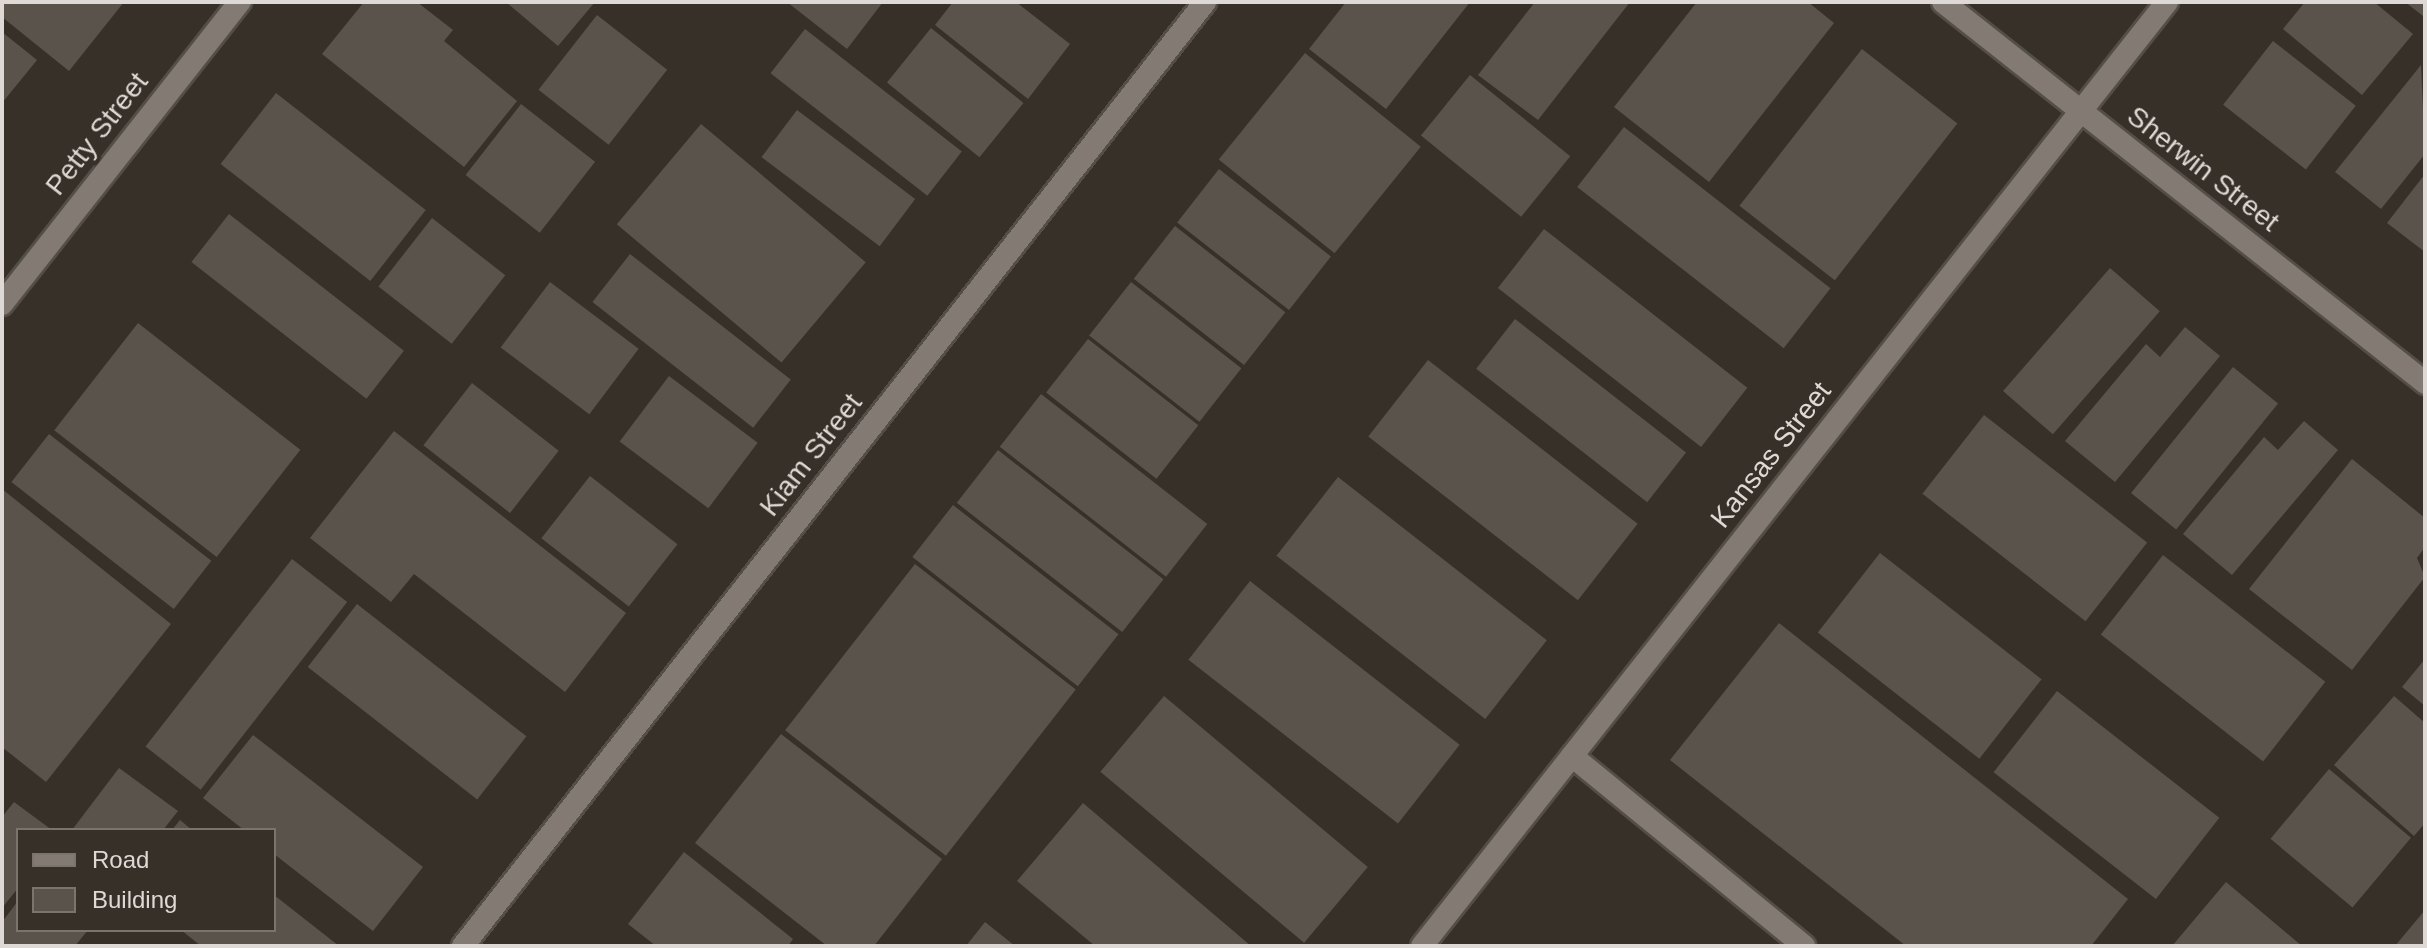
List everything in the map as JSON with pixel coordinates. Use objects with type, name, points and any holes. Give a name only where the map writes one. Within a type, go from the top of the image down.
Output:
[{"type":"street","name":"Petty Street","points":[[2,304],[240,2]]},
{"type":"street","name":"Kiam Street","points":[[463,946],[1205,2]]},
{"type":"street","name":"Sherwin Street","points":[[1943,2],[2425,383]]},
{"type":"street","name":"Kansas Street","points":[[1422,946],[2167,2]]},
{"type":"street","points":[[1572,756],[1804,946]]},
{"type":"building","points":[[2,2],[124,2],[69,71],[2,17]]},
{"type":"building","points":[[364,2],[417,2],[453,30],[444,41],[517,101],[464,167],[322,54]]},
{"type":"building","points":[[506,2],[595,2],[558,46]]},
{"type":"building","points":[[787,2],[883,2],[847,49]]},
{"type":"building","points":[[953,2],[1016,2],[1070,44],[1028,99],[935,25]]},
{"type":"building","points":[[1346,2],[1470,2],[1386,109],[1309,49]]},
{"type":"building","points":[[1535,2],[1630,2],[1538,120],[1478,75]]},
{"type":"building","points":[[1697,2],[1808,2],[1834,23],[1709,182],[1614,107]]},
{"type":"building","points":[[2305,2],[2374,2],[2413,34],[2362,95],[2283,29]]},
{"type":"building","points":[[2405,2],[2425,2],[2425,13],[2423,16]]},
{"type":"building","points":[[597,15],[667,70],[609,145],[539,90]]},
{"type":"building","points":[[931,28],[1023,103],[979,157],[887,82]]},
{"type":"building","points":[[805,29],[962,152],[927,196],[771,73]]},
{"type":"building","points":[[2,32],[37,60],[2,103]]},
{"type":"building","points":[[2273,41],[2356,106],[2306,169],[2223,105]]},
{"type":"building","points":[[1862,49],[1957,123],[1835,280],[1739,206]]},
{"type":"building","points":[[1305,53],[1421,147],[1335,253],[1219,159]]},
{"type":"building","points":[[2421,65],[2425,154],[2381,209],[2335,172]]},
{"type":"building","points":[[1470,75],[1570,156],[1521,217],[1421,136]]},
{"type":"building","points":[[276,93],[426,210],[370,281],[221,164]]},
{"type":"building","points":[[521,104],[595,162],[540,233],[466,175]]},
{"type":"building","points":[[797,110],[915,199],[880,246],[761,157]]},
{"type":"building","points":[[701,124],[866,262],[781,363],[617,224]]},
{"type":"building","points":[[1624,127],[1830,288],[1784,348],[1577,187]]},
{"type":"building","points":[[1219,169],[1331,256],[1289,310],[1177,223]]},
{"type":"building","points":[[2425,174],[2425,252],[2387,223]]},
{"type":"building","points":[[229,214],[404,351],[366,399],[191,262]]},
{"type":"building","points":[[432,218],[505,275],[452,344],[378,287]]},
{"type":"building","points":[[1175,226],[1285,312],[1244,365],[1134,279]]},
{"type":"building","points":[[1544,229],[1747,388],[1701,447],[1498,288]]},
{"type":"building","points":[[630,254],[791,380],[753,428],[592,302]]},
{"type":"building","points":[[2110,268],[2160,311],[2053,434],[2003,391]]},
{"type":"building","points":[[550,282],[639,349],[589,414],[501,347]]},
{"type":"building","points":[[1131,282],[1241,368],[1199,422],[1089,336]]},
{"type":"building","points":[[1515,319],[1686,453],[1647,502],[1476,369]]},
{"type":"building","points":[[138,323],[300,450],[217,557],[54,430]]},
{"type":"building","points":[[2185,327],[2220,356],[2115,482],[2065,441],[2146,344],[2160,357]]},
{"type":"building","points":[[1088,339],[1198,425],[1156,479],[1046,393]]},
{"type":"building","points":[[1428,360],[1638,524],[1578,600],[1368,436]]},
{"type":"building","points":[[2233,367],[2278,404],[2176,529],[2131,493]]},
{"type":"building","points":[[669,376],[758,443],[708,508],[620,441]]},
{"type":"building","points":[[472,383],[559,451],[510,513],[423,445]]},
{"type":"building","points":[[1041,394],[1207,524],[1166,577],[1000,447]]},
{"type":"building","points":[[1984,415],[2147,542],[2086,621],[1922,494]]},
{"type":"building","points":[[2304,421],[2338,450],[2232,575],[2183,534],[2264,437],[2278,450]]},
{"type":"building","points":[[394,431],[626,613],[565,692],[414,574],[391,602],[310,538]]},
{"type":"building","points":[[49,434],[211,561],[174,609],[11,482]]},
{"type":"building","points":[[998,450],[1163,579],[1122,632],[957,503]]},
{"type":"building","points":[[2352,459],[2425,518],[2425,547],[2417,558],[2425,577],[2352,670],[2249,589]]},
{"type":"building","points":[[590,476],[677,544],[629,607],[541,538]]},
{"type":"building","points":[[1338,477],[1547,640],[1485,719],[1276,556]]},
{"type":"building","points":[[2,489],[171,624],[46,782],[2,747]]},
{"type":"building","points":[[953,505],[1118,634],[1078,686],[912,557]]},
{"type":"building","points":[[1880,553],[2042,679],[1979,759],[1818,633]]},
{"type":"building","points":[[2163,555],[2325,682],[2263,761],[2101,635]]},
{"type":"building","points":[[292,559],[347,602],[201,790],[145,747]]},
{"type":"building","points":[[915,564],[1076,690],[946,856],[785,730]]},
{"type":"building","points":[[1250,581],[1460,745],[1398,824],[1188,660]]},
{"type":"building","points":[[357,604],[526,736],[477,799],[308,667]]},
{"type":"building","points":[[1779,623],[2128,899],[2091,946],[1906,946],[1670,760]]},
{"type":"building","points":[[2425,659],[2425,706],[2402,687]]},
{"type":"building","points":[[2057,691],[2219,818],[2156,899],[1994,772]]},
{"type":"building","points":[[1164,696],[1368,867],[1304,943],[1100,772]]},
{"type":"building","points":[[2394,696],[2425,723],[2425,823],[2414,836],[2334,765]]},
{"type":"building","points":[[781,734],[942,859],[874,946],[827,946],[695,843]]},
{"type":"building","points":[[253,735],[423,867],[373,931],[276,856],[276,828],[241,828],[203,798]]},
{"type":"building","points":[[119,768],[178,811],[165,828],[74,828]]},
{"type":"building","points":[[2329,769],[2411,838],[2352,907],[2271,839]]},
{"type":"building","points":[[14,802],[49,828],[16,828],[16,890],[2,908],[2,817]]},
{"type":"building","points":[[1083,803],[1251,946],[1095,946],[1017,881]]},
{"type":"building","points":[[180,820],[190,828],[174,828]]},
{"type":"building","points":[[684,852],[793,939],[788,946],[656,946],[628,924]]},
{"type":"building","points":[[2226,882],[2302,946],[2172,946]]},
{"type":"building","points":[[276,897],[339,946],[201,946],[184,932],[276,932]]},
{"type":"building","points":[[16,904],[16,932],[86,932],[75,946],[2,946],[2,922]]},
{"type":"building","points":[[2425,910],[2425,946],[2395,946]]},
{"type":"building","points":[[985,922],[1015,946],[966,946]]}]
